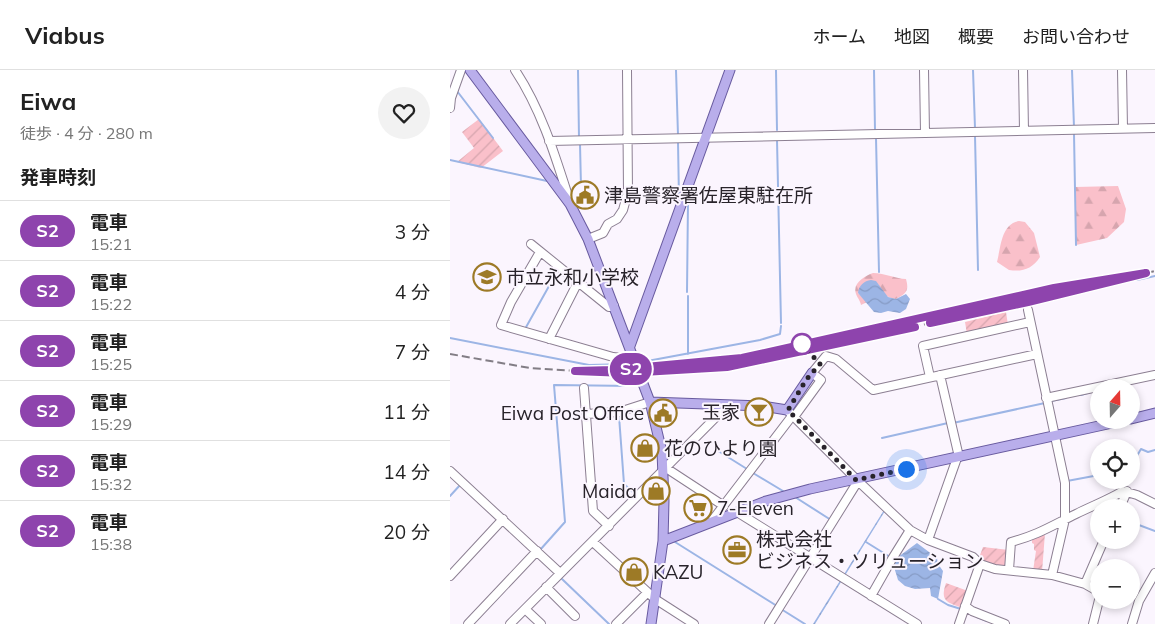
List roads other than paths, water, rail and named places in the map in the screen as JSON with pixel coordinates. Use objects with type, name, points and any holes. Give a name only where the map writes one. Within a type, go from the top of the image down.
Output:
[{"type":"main road","points":[[470,70],[570,204],[588,239],[650,402],[665,469],[662,541],[651,624]]},
{"type":"main road","points":[[630,346],[727,73]]},
{"type":"main road","points":[[650,402],[762,406],[791,415],[812,373]]},
{"type":"main road","points":[[1140,417],[1155,414]]},
{"type":"main road","points":[[662,541],[784,496],[1090,428]]},
{"type":"street","points":[[450,108],[451,98],[461,70]]},
{"type":"street","points":[[515,70],[526,87],[549,141],[560,169],[570,204]]},
{"type":"street","points":[[588,239],[602,232],[608,224],[617,219],[621,214],[628,192],[626,70]]},
{"type":"street","points":[[924,70],[925,133]]},
{"type":"street","points":[[1023,70],[1024,131]]},
{"type":"street","points":[[1122,70],[1123,128]]},
{"type":"street","points":[[549,141],[628,137],[705,138],[1155,128]]},
{"type":"street","points":[[531,244],[609,307],[614,306]]},
{"type":"street","points":[[540,252],[511,302],[501,326],[613,357],[633,356]]},
{"type":"street","points":[[548,339],[578,282]]},
{"type":"street","points":[[1028,310],[1065,482],[1065,519],[1052,575]]},
{"type":"street","points":[[930,377],[923,346],[1030,322]]},
{"type":"street","points":[[812,373],[826,356],[836,359],[873,390],[1037,354]]},
{"type":"street","points":[[928,540],[958,457],[940,375]]},
{"type":"street","points":[[1046,398],[1155,375]]},
{"type":"street","points":[[584,388],[593,511],[609,526]]},
{"type":"street","points":[[586,414],[619,412],[650,402]]},
{"type":"street","points":[[511,624],[727,406]]},
{"type":"street","points":[[711,522],[791,415],[910,530],[928,540],[973,557],[980,564],[995,569],[1052,575],[1090,587]]},
{"type":"street","points":[[665,469],[724,506]]},
{"type":"street","points":[[450,471],[560,573]]},
{"type":"street","points":[[769,624],[857,480]]},
{"type":"street","points":[[1009,570],[1011,542],[1044,531],[1065,519],[1107,501],[1123,491],[1127,491],[1155,504]]},
{"type":"street","points":[[1124,499],[1127,491]]},
{"type":"street","points":[[737,512],[917,624]]},
{"type":"street","points":[[450,576],[503,520]]},
{"type":"street","points":[[871,596],[910,530]]},
{"type":"street","points":[[593,542],[655,599],[694,624]]},
{"type":"street","points":[[1084,584],[1100,549]]},
{"type":"street","points":[[468,624],[537,551]]},
{"type":"street","points":[[959,624],[980,564]]},
{"type":"street","points":[[1132,624],[1139,601],[1155,573]]},
{"type":"street","points":[[546,587],[576,616]]},
{"type":"street","points":[[616,624],[647,592]]},
{"type":"street","points":[[965,606],[972,611],[1004,624]]},
{"type":"street","points":[[525,609],[541,624]]},
{"type":"street","points":[[1093,624],[1097,609]]},
{"type":"water","points":[[871,280],[876,281],[888,297],[896,299],[906,294],[910,299],[906,309],[900,313],[888,311],[874,312],[858,293],[862,284]]},
{"type":"water","points":[[884,510],[815,624],[813,624]]},
{"type":"water","points":[[917,543],[937,558],[938,564],[943,571],[938,599],[931,596],[930,588],[915,589],[905,586],[898,580],[894,567],[895,560]]},
{"type":"waterway","points":[[578,70],[579,138]]},
{"type":"waterway","points":[[676,70],[678,135]]},
{"type":"waterway","points":[[776,70],[777,130]]},
{"type":"waterway","points":[[874,70],[875,130]]},
{"type":"waterway","points":[[973,70],[975,128]]},
{"type":"waterway","points":[[1072,70],[1074,127]]},
{"type":"waterway","points":[[457,91],[493,138]]},
{"type":"waterway","points":[[1074,134],[1076,245]]},
{"type":"waterway","points":[[975,136],[978,270]]},
{"type":"waterway","points":[[876,138],[879,272]]},
{"type":"waterway","points":[[777,140],[781,323]]},
{"type":"waterway","points":[[678,142],[679,199]]},
{"type":"waterway","points":[[580,144],[581,187]]},
{"type":"waterway","points":[[450,160],[547,181]]},
{"type":"waterway","points":[[687,292],[688,201]]},
{"type":"waterway","points":[[525,329],[558,270]]},
{"type":"waterway","points":[[1137,280],[1155,276]]},
{"type":"waterway","points":[[688,296],[688,354]]},
{"type":"waterway","points":[[642,362],[760,340],[780,334],[781,326]]},
{"type":"waterway","points":[[450,338],[589,365],[630,364]]},
{"type":"waterway","points":[[540,550],[565,522],[554,385],[633,386]]},
{"type":"waterway","points":[[1081,395],[1090,392]]},
{"type":"waterway","points":[[1051,401],[1066,398]]},
{"type":"waterway","points":[[953,423],[1045,403]]},
{"type":"waterway","points":[[619,416],[624,484],[635,494]]},
{"type":"waterway","points":[[882,438],[948,423]]},
{"type":"waterway","points":[[715,449],[747,469]]},
{"type":"waterway","points":[[1140,451],[1141,449],[1148,452],[1155,450]]},
{"type":"waterway","points":[[753,473],[783,491]]},
{"type":"waterway","points":[[1067,481],[1090,477]]},
{"type":"waterway","points":[[450,496],[461,484]]},
{"type":"waterway","points":[[795,497],[831,520]]},
{"type":"waterway","points":[[1140,525],[1155,531]]},
{"type":"waterway","points":[[675,542],[777,606]]},
{"type":"waterway","points":[[866,542],[890,557]]},
{"type":"waterway","points":[[562,579],[609,624]]},
{"type":"waterway","points":[[938,599],[948,605],[961,609]]},
{"type":"waterway","points":[[781,609],[805,624]]},
{"type":"waterway","points":[[977,617],[987,621]]},
{"type":"railway","points":[[450,354],[530,368],[595,372],[652,372],[727,367],[1028,302],[1155,271]]},
{"type":"railway","points":[[971,307],[1066,287]]},
{"type":"railway","points":[[699,362],[744,357]]},
{"type":"train","name":"S2","points":[[915,327],[727,367],[626,373],[575,371],[613,370],[742,358],[1054,288],[1146,273],[1089,288],[930,323]]},
{"type":"place","name":"津島警察署佐屋東駐在所","points":[[585,195]]},
{"type":"place","name":"市立永和小学校","points":[[487,277]]},
{"type":"place","name":"玉家","points":[[759,412]]},
{"type":"place","name":"Eiwa Post Office","points":[[663,413]]},
{"type":"place","name":"花のひより園","points":[[645,448]]},
{"type":"place","name":"Maida","points":[[656,491]]},
{"type":"place","name":"7-Eleven","points":[[698,508]]},
{"type":"place","name":"株式会社 ビジネス・ソリューション","points":[[737,550]]},
{"type":"place","name":"KAZU","points":[[634,572]]}]
